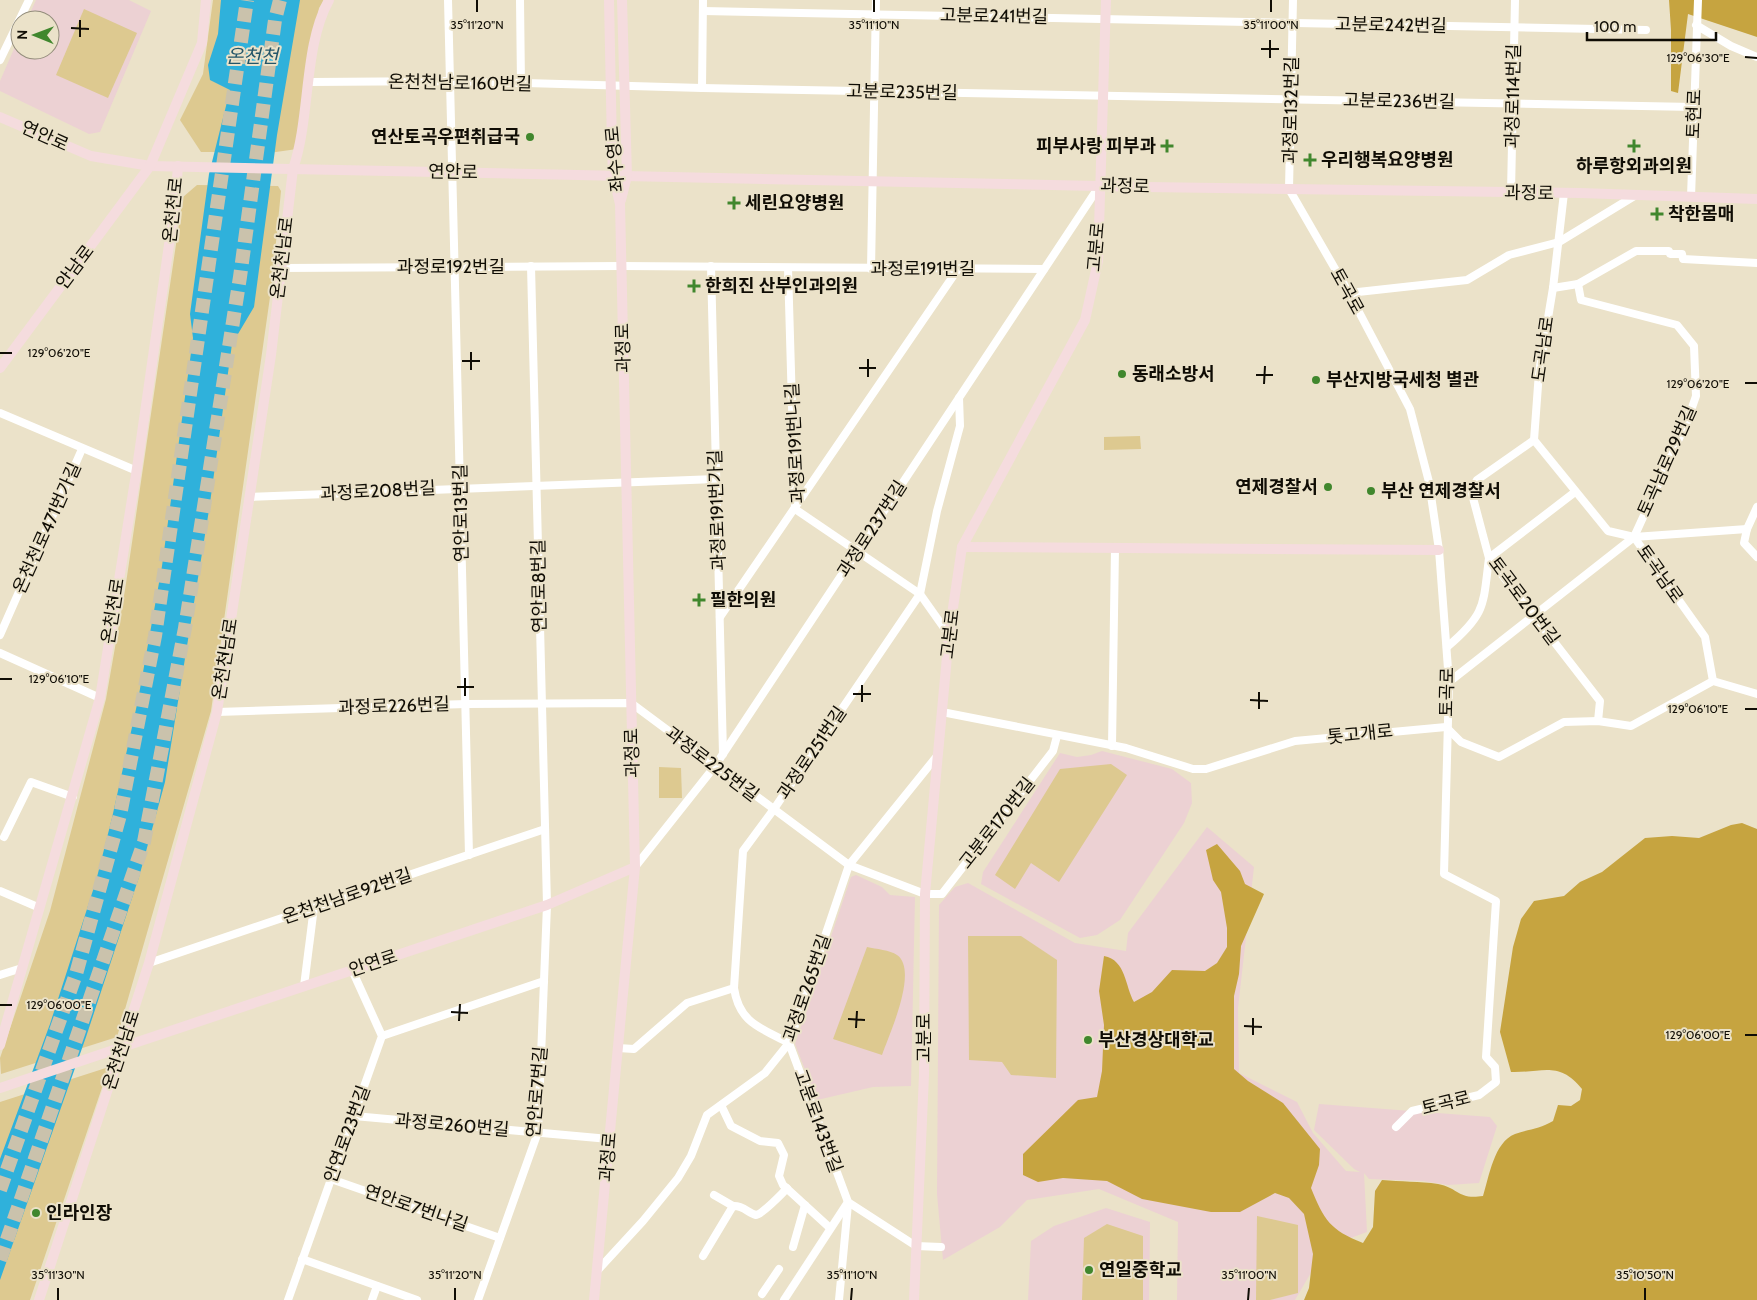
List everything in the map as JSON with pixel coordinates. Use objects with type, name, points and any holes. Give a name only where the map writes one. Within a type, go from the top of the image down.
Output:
[{"type":"main road","name":"온천천로","points":[[150,166],[202,43],[206,0]]},
{"type":"main road","name":"온천천남로","points":[[39,1300],[150,963],[217,712],[250,497],[293,169],[300,149],[315,43],[324,9],[329,0]]},
{"type":"main road","name":"좌수영로","points":[[609,0],[613,175],[620,204]]},
{"type":"main road","name":"좌수영로","points":[[620,204],[627,176],[622,0]]},
{"type":"main road","name":"고분로","points":[[914,1300],[924,1075],[925,894],[949,635],[962,547],[1086,320],[1098,261],[1106,0]]},
{"type":"main road","name":"연안로","points":[[0,117],[91,156],[150,166],[613,175]]},
{"type":"main road","name":"안남로","points":[[0,368],[150,166]]},
{"type":"main road","name":"온천천로","points":[[0,1045],[100,698],[137,471],[175,203],[182,166]]},
{"type":"main road","name":"과정로","points":[[613,175],[1289,190],[1564,193],[1757,200]]},
{"type":"main road","name":"과정로","points":[[594,1300],[634,867],[620,204]]},
{"type":"main road","points":[[962,547],[1439,550]]},
{"type":"main road","name":"안연로","points":[[0,1088],[123,1045],[547,905],[634,867]]},
{"type":"street","points":[[0,60],[29,0]]},
{"type":"street","name":"연안로13번길","points":[[448,0],[470,855]]},
{"type":"street","points":[[520,0],[522,84]]},
{"type":"street","points":[[702,88],[703,0]]},
{"type":"street","points":[[871,269],[876,0]]},
{"type":"street","name":"과정로132번길","points":[[1289,190],[1293,0]]},
{"type":"street","name":"과정로114번길","points":[[1511,192],[1515,0]]},
{"type":"street","name":"토현로","points":[[1691,197],[1698,0]]},
{"type":"street","name":"고분로241번길","points":[[702,11],[1106,19]]},
{"type":"street","name":"고분로242번길","points":[[1106,19],[1646,30]]},
{"type":"street","points":[[1696,25],[1730,46],[1757,58]]},
{"type":"street","name":"온천천남로160번길","points":[[310,82],[450,81],[611,86]]},
{"type":"street","name":"고분로235번길","points":[[611,86],[1103,95]]},
{"type":"street","name":"고분로236번길","points":[[1103,95],[1694,107]]},
{"type":"street","name":"과정로237번길","points":[[634,867],[715,766],[1100,185]]},
{"type":"street","name":"토곡로","points":[[1289,190],[1349,293],[1410,409],[1429,482],[1439,550],[1447,646],[1449,682],[1446,727],[1444,874],[1496,900],[1486,1057],[1495,1068],[1496,1082],[1479,1095],[1412,1111],[1396,1127]]},
{"type":"street","name":"도곡남로","points":[[1534,440],[1538,372],[1553,288],[1564,193]]},
{"type":"street","points":[[1349,293],[1467,280],[1509,255],[1559,242],[1636,195]]},
{"type":"street","points":[[1553,288],[1578,284],[1636,251],[1669,250],[1670,254],[1682,254],[1682,259],[1757,263]]},
{"type":"street","name":"연안로8번길","points":[[531,266],[547,905]]},
{"type":"street","name":"과정로192번길","points":[[281,268],[622,266]]},
{"type":"street","name":"과정로191번길","points":[[622,266],[1044,269]]},
{"type":"street","name":"과정로191번가길","points":[[711,266],[723,754]]},
{"type":"street","name":"과정로191번나길","points":[[788,268],[795,509],[920,594],[949,635]]},
{"type":"street","points":[[720,617],[958,269]]},
{"type":"street","name":"토곡남로29번길","points":[[1578,284],[1581,300],[1677,325],[1694,346],[1696,396],[1688,419],[1634,537]]},
{"type":"street","name":"과정로251번길","points":[[734,988],[743,851],[774,809],[920,594],[937,511],[960,426],[959,398]]},
{"type":"street","points":[[0,413],[137,471]]},
{"type":"street","points":[[1447,646],[1470,628],[1483,607],[1489,558],[1575,492],[1534,440]]},
{"type":"street","name":"토곡로20번길","points":[[1534,440],[1499,463],[1473,487],[1472,494],[1489,558],[1600,701],[1598,721]]},
{"type":"street","name":"온천천로471번가길","points":[[0,635],[82,448]]},
{"type":"street","name":"과정로208번길","points":[[250,497],[460,487],[716,479]]},
{"type":"street","name":"토곡남로","points":[[1575,492],[1608,531],[1634,537],[1705,637],[1713,680]]},
{"type":"street","points":[[1757,507],[1747,529],[1744,543],[1757,557]]},
{"type":"street","points":[[1449,682],[1634,537],[1747,529]]},
{"type":"street","points":[[1112,746],[1115,548]]},
{"type":"street","points":[[0,652],[100,698]]},
{"type":"street","points":[[1446,727],[1462,742],[1499,756],[1564,722],[1598,721],[1630,726],[1713,680],[1757,694]]},
{"type":"street","name":"과정로226번길","points":[[217,712],[466,704],[631,703]]},
{"type":"street","name":"과정로225번길","points":[[631,703],[849,865],[925,894]]},
{"type":"street","name":"톳고개로","points":[[942,712],[1112,746],[1193,769],[1206,769],[1295,741],[1446,727]]},
{"type":"street","name":"고분로170번길","points":[[925,894],[942,894],[1053,751],[1057,736]]},
{"type":"street","name":"과정로265번길","points":[[597,1270],[643,1221],[678,1178],[691,1156],[707,1115],[765,1072],[789,1043],[849,865],[937,756]]},
{"type":"street","points":[[4,837],[31,782],[72,797]]},
{"type":"street","name":"온천천남로92번길","points":[[150,963],[545,829]]},
{"type":"street","points":[[0,891],[40,908]]},
{"type":"street","name":"연안로7번길","points":[[478,1300],[538,1132],[547,905]]},
{"type":"street","points":[[304,986],[314,907]]},
{"type":"street","points":[[0,975],[22,968]]},
{"type":"street","points":[[352,970],[382,1036],[544,981]]},
{"type":"street","points":[[618,1048],[634,1050],[687,1003],[734,988],[741,1011],[750,1023],[789,1043]]},
{"type":"street","name":"안연로23번길","points":[[288,1300],[382,1036]]},
{"type":"street","name":"고분로143번길","points":[[789,1043],[848,1202]]},
{"type":"street","points":[[721,1105],[731,1126],[760,1141],[778,1143],[784,1155],[780,1176],[787,1188],[830,1228]]},
{"type":"street","name":"과정로260번길","points":[[354,1116],[609,1139]]},
{"type":"street","name":"연안로7번나길","points":[[331,1179],[500,1238]]},
{"type":"street","points":[[714,1195],[733,1206],[738,1205],[756,1215],[760,1214],[778,1199],[787,1188]]},
{"type":"street","points":[[848,1202],[916,1246],[940,1247]]},
{"type":"street","points":[[784,1300],[848,1202]]},
{"type":"street","points":[[839,1300],[848,1202]]},
{"type":"street","points":[[792,1247],[805,1205]]},
{"type":"street","points":[[703,1256],[733,1206]]},
{"type":"street","points":[[302,1259],[417,1300]]},
{"type":"street","points":[[762,1294],[779,1269]]},
{"type":"street","points":[[372,1300],[377,1286]]},
{"type":"shaded area","points":[[36,0],[129,0],[151,11],[100,132],[89,134],[0,91],[0,81],[10,58],[10,60],[60,60],[60,10],[32,10]]},
{"type":"shaded area","points":[[213,0],[232,0],[237,87],[220,152],[201,152],[180,120],[203,74]]},
{"type":"shaded area","points":[[291,0],[324,0],[319,8],[297,149],[269,153]]},
{"type":"shaded area","points":[[1669,0],[1757,0],[1757,37],[1688,14],[1678,93],[1671,91]]},
{"type":"shaded area","points":[[84,9],[137,33],[108,98],[56,75]]},
{"type":"shaded area","points":[[197,185],[278,186],[281,191],[272,283],[211,711],[117,1037],[1,1074],[0,1058],[50,911],[106,699],[125,590],[183,197]]},
{"type":"shaded area","points":[[1140,436],[1141,449],[1104,450],[1104,437]]},
{"type":"shaded area","points":[[1102,751],[1172,769],[1191,783],[1192,803],[1184,823],[1120,920],[1097,935],[1080,938],[981,884],[983,872],[1060,753],[1077,757]]},
{"type":"shaded area","points":[[1111,764],[1127,775],[1059,882],[1031,863],[1015,889],[995,875],[1060,769]]},
{"type":"shaded area","points":[[659,767],[681,768],[682,798],[659,798]]},
{"type":"shaded area","points":[[1742,823],[1757,829],[1757,1300],[1304,1300],[1309,1288],[1313,1254],[1304,1214],[1289,1198],[1275,1193],[1240,1212],[1211,1212],[1142,1199],[1107,1181],[1063,1178],[1038,1182],[1023,1175],[1023,1154],[1078,1100],[1097,1097],[1102,1071],[1104,1025],[1099,991],[1104,956],[1111,958],[1121,968],[1134,1002],[1152,992],[1172,970],[1205,971],[1217,963],[1227,947],[1227,928],[1221,892],[1213,880],[1206,850],[1217,844],[1240,871],[1245,884],[1264,894],[1241,946],[1239,974],[1234,996],[1234,1069],[1248,1081],[1283,1103],[1320,1149],[1319,1165],[1311,1188],[1324,1216],[1335,1228],[1363,1243],[1373,1227],[1375,1191],[1382,1180],[1438,1184],[1463,1195],[1483,1196],[1493,1161],[1502,1144],[1515,1134],[1553,1121],[1558,1105],[1571,1106],[1580,1100],[1582,1089],[1566,1074],[1558,1071],[1511,1072],[1500,1032],[1513,947],[1521,919],[1534,901],[1564,896],[1580,882],[1602,872],[1645,838],[1672,836],[1699,838],[1731,825]]},
{"type":"shaded area","name":"부산경상대학교","points":[[1207,827],[1254,867],[1238,1008],[1239,1073],[1297,1102],[1313,1133],[1346,1171],[1360,1172],[1354,1169],[1314,1130],[1319,1104],[1490,1117],[1497,1126],[1479,1183],[1448,1185],[1423,1181],[1369,1179],[1364,1173],[1367,1232],[1326,1247],[1295,1300],[1177,1300],[1178,1222],[1099,1189],[1027,1200],[1000,1227],[943,1260],[937,1194],[939,905],[955,887],[968,883],[1075,943],[1126,951],[1128,933]]},
{"type":"shaded area","points":[[856,875],[882,887],[890,895],[915,897],[911,1086],[873,1087],[817,1100],[795,1044],[851,877]]},
{"type":"shaded area","points":[[968,936],[1021,936],[1057,960],[1056,1078],[1011,1075],[1002,1062],[969,1060]]},
{"type":"shaded area","points":[[867,947],[897,955],[903,963],[905,974],[904,988],[896,1019],[882,1055],[833,1039]]},
{"type":"shaded area","points":[[109,1067],[30,1300],[0,1300],[0,1102]]},
{"type":"shaded area","name":"연일중학교","points":[[1106,1208],[1150,1222],[1149,1300],[1028,1300],[1031,1241],[1054,1226]]},
{"type":"shaded area","points":[[1257,1216],[1298,1225],[1298,1293],[1270,1300],[1256,1300]]},
{"type":"shaded area","points":[[1107,1224],[1143,1236],[1143,1300],[1082,1300],[1084,1238]]},
{"type":"water","name":"온천천","points":[[221,0],[300,0],[277,135],[254,307],[232,344],[209,510],[165,782],[139,877],[86,1037],[0,1280],[0,1159],[50,1024],[96,881],[138,700],[162,566],[193,338],[190,314],[209,174],[230,90],[210,80],[208,65],[218,34]]},
{"type":"tunnel","points":[[0,1190],[76,974],[120,815],[155,636],[247,0]]},
{"type":"tunnel","points":[[0,1260],[144,842],[185,628],[240,277],[275,20],[280,0]]},
{"type":"place","name":"연산토곡우편취급국","points":[[530,137]]},
{"type":"place","name":"피부사랑 피부과","points":[[1167,146]]},
{"type":"place","name":"하루항외과의원","points":[[1634,146]]},
{"type":"place","name":"우리행복요양병원","points":[[1310,160]]},
{"type":"place","name":"세린요양병원","points":[[734,203]]},
{"type":"place","name":"착한몸매","points":[[1657,214]]},
{"type":"place","name":"한희진 산부인과의원","points":[[694,286]]},
{"type":"place","name":"동래소방서","points":[[1122,374]]},
{"type":"place","name":"부산지방국세청 별관","points":[[1316,380]]},
{"type":"place","name":"연제경찰서","points":[[1328,487]]},
{"type":"place","name":"부산 연제경찰서","points":[[1371,491]]},
{"type":"place","name":"필한의원","points":[[699,600]]},
{"type":"place","name":"부산경상대학교","points":[[1088,1040]]},
{"type":"place","name":"인라인장","points":[[36,1213]]},
{"type":"place","name":"연일중학교","points":[[1089,1270]]}]
